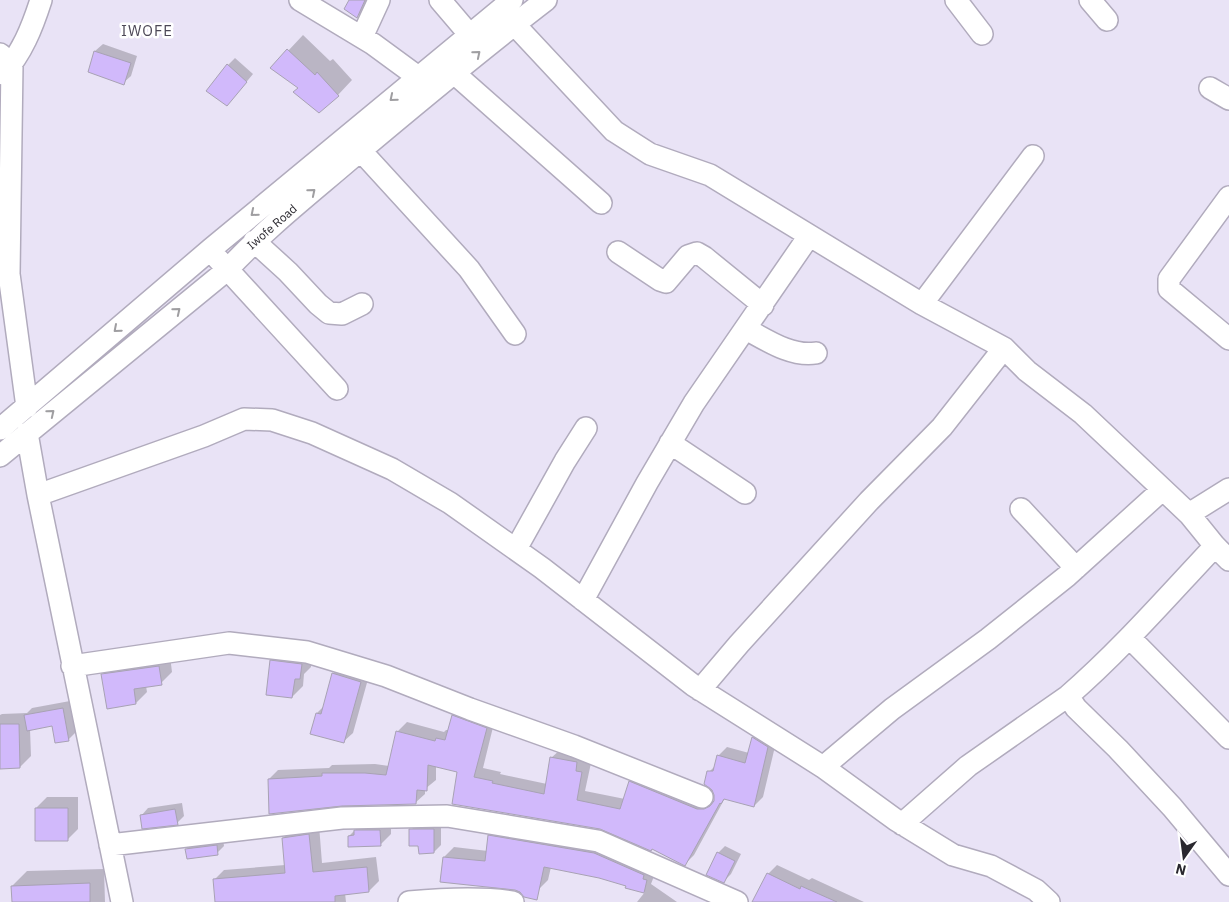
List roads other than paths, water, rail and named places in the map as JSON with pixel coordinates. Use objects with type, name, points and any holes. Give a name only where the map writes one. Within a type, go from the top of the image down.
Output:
[{"type":"street","points":[[27,406],[9,274],[5,197],[4,65],[17,58],[34,24],[41,0]]},
{"type":"street","points":[[300,0],[362,37],[418,77]]},
{"type":"street","points":[[362,37],[379,0]]},
{"type":"street","points":[[440,0],[469,34]]},
{"type":"street","name":"Iwofe Road","points":[[0,430],[211,249],[512,0]]},
{"type":"street","name":"Iwofe Road","points":[[0,456],[227,270],[254,241],[454,73],[546,0]]},
{"type":"street","points":[[956,0],[982,34]]},
{"type":"street","points":[[1090,0],[1107,20]]},
{"type":"street","points":[[514,24],[614,131],[650,154],[710,175],[922,304],[1004,348],[1027,371],[1083,414],[1189,514],[1222,553],[1068,696],[968,766],[902,824]]},
{"type":"street","points":[[454,73],[601,203]]},
{"type":"street","points":[[1210,88],[1229,99]]},
{"type":"street","points":[[361,151],[469,269],[515,334]]},
{"type":"street","points":[[922,304],[1033,156]]},
{"type":"street","points":[[1229,197],[1169,280],[1169,289],[1229,338]]},
{"type":"street","points":[[582,600],[694,403],[809,236]]},
{"type":"street","points":[[254,241],[329,313],[342,314],[362,304]]},
{"type":"street","points":[[211,249],[227,270],[337,389]]},
{"type":"street","points":[[618,252],[666,282],[688,256],[697,253],[704,256],[763,305]]},
{"type":"street","points":[[746,329],[792,352],[816,353]]},
{"type":"street","points":[[700,690],[739,644],[869,502],[942,428],[1004,348]]},
{"type":"street","points":[[38,495],[244,420],[272,420],[312,433],[392,469],[450,503],[516,549],[700,690],[823,767],[902,824],[953,854],[991,866],[1036,890],[1049,902]]},
{"type":"street","points":[[516,549],[565,461],[586,428]]},
{"type":"street","points":[[27,432],[72,666],[122,902]]},
{"type":"street","points":[[670,443],[744,492]]},
{"type":"street","points":[[1189,514],[1229,489]]},
{"type":"street","points":[[823,767],[892,709],[988,640],[1076,568],[1162,490]]},
{"type":"street","points":[[1021,509],[1076,568]]},
{"type":"street","points":[[1130,638],[1229,738]]},
{"type":"street","points":[[72,666],[229,643],[306,652],[386,676],[478,712],[574,746],[702,797]]},
{"type":"street","points":[[1068,696],[1076,708],[1118,749],[1172,807],[1229,875]]},
{"type":"street","points":[[110,845],[342,818],[447,816],[598,841],[737,902]]},
{"type":"street","points":[[409,902],[501,900],[513,902]]},
{"type":"district","name":"IWOFE","points":[[147,31]]}]
